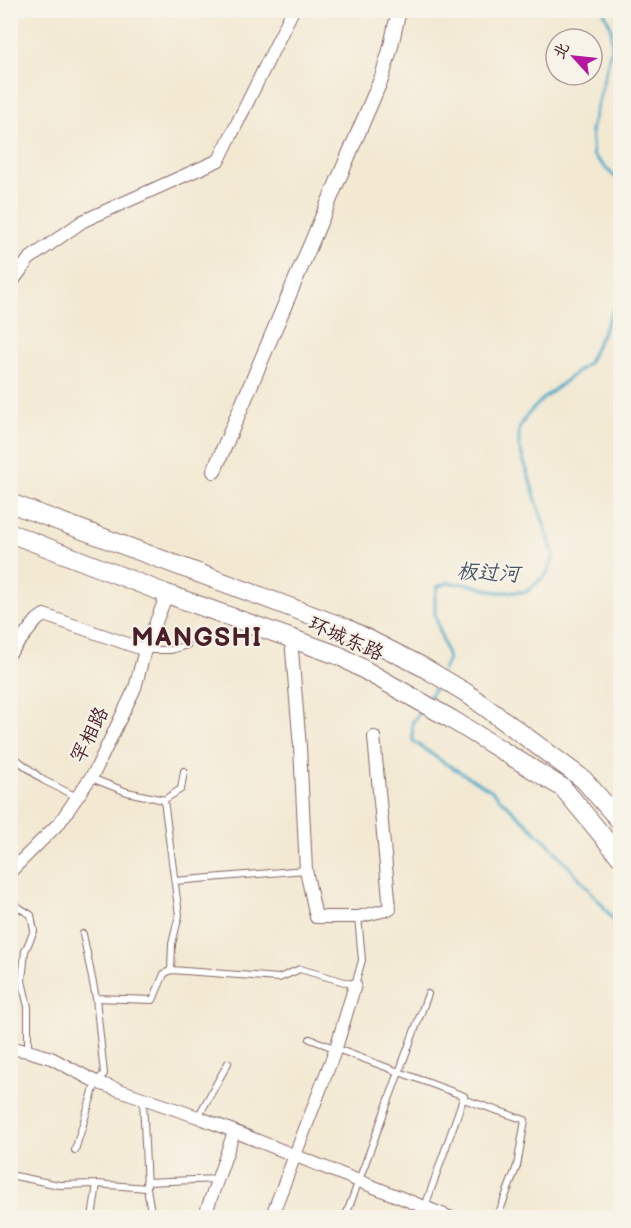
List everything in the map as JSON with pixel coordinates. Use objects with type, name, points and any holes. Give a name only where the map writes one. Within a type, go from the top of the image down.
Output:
[{"type":"main road","name":"环城东路","points":[[10,503],[346,628],[423,667],[465,692],[583,779],[621,821]]},
{"type":"main road","name":"环城东路","points":[[10,533],[167,594],[340,656],[408,693],[563,788],[621,857]]},
{"type":"street","points":[[10,285],[29,259],[83,221],[219,160],[293,10]]},
{"type":"street","points":[[214,471],[382,77],[399,10]]},
{"type":"street","name":"罕相路","points":[[10,872],[60,822],[91,778],[135,688],[145,650],[167,594]]},
{"type":"street","points":[[10,653],[44,615],[145,650]]},
{"type":"street","points":[[291,639],[300,747],[306,870],[316,917],[357,918],[390,909],[374,737]]},
{"type":"street","points":[[271,1218],[336,1048],[355,985]]},
{"type":"street","points":[[10,1048],[51,1058],[96,1082],[198,1118],[358,1180],[423,1212],[452,1218]]},
{"type":"street","points":[[204,1218],[234,1132]]},
{"type":"lane","points":[[145,650],[171,650],[187,645]]},
{"type":"lane","points":[[10,754],[43,780],[77,797]]},
{"type":"lane","points":[[91,778],[127,792],[164,800],[181,789],[184,771]]},
{"type":"lane","points":[[164,800],[179,915],[172,944],[171,970]]},
{"type":"lane","points":[[176,881],[306,870]]},
{"type":"lane","points":[[10,902],[31,915],[34,931],[25,951],[22,981],[28,1007],[28,1051]]},
{"type":"lane","points":[[96,998],[153,1000],[164,974],[171,970],[279,978],[300,969],[355,985],[362,960],[357,918]]},
{"type":"lane","points":[[75,1150],[96,1082],[104,1074],[96,998],[83,934]]},
{"type":"lane","points":[[345,1218],[428,994]]},
{"type":"lane","points":[[310,1039],[464,1096],[423,1212]]},
{"type":"lane","points":[[198,1118],[228,1063]]},
{"type":"lane","points":[[143,1098],[146,1185],[152,1218]]},
{"type":"lane","points":[[463,1099],[525,1120],[517,1166],[497,1218]]},
{"type":"lane","points":[[10,1175],[59,1185],[146,1185],[218,1179]]},
{"type":"lane","points":[[92,1218],[97,1184]]},
{"type":"waterway","name":"板过河","points":[[603,10],[611,27],[612,46],[591,130],[593,155],[620,182]]},
{"type":"waterway","name":"板过河","points":[[442,672],[448,659],[435,614],[435,596],[438,586],[448,583],[468,584],[496,592],[526,592],[547,574],[554,556],[519,446],[519,429],[527,415],[545,397],[588,363],[620,296]]},
{"type":"waterway","name":"板过河","points":[[428,699],[437,684]]},
{"type":"waterway","name":"板过河","points":[[422,709],[412,723],[413,741],[443,762],[491,790],[548,843],[601,903],[620,929]]},
{"type":"waterway","name":"板过河","points":[[619,1218],[620,1214]]},
{"type":"district","name":"MANGSHI","points":[[197,638]]}]
